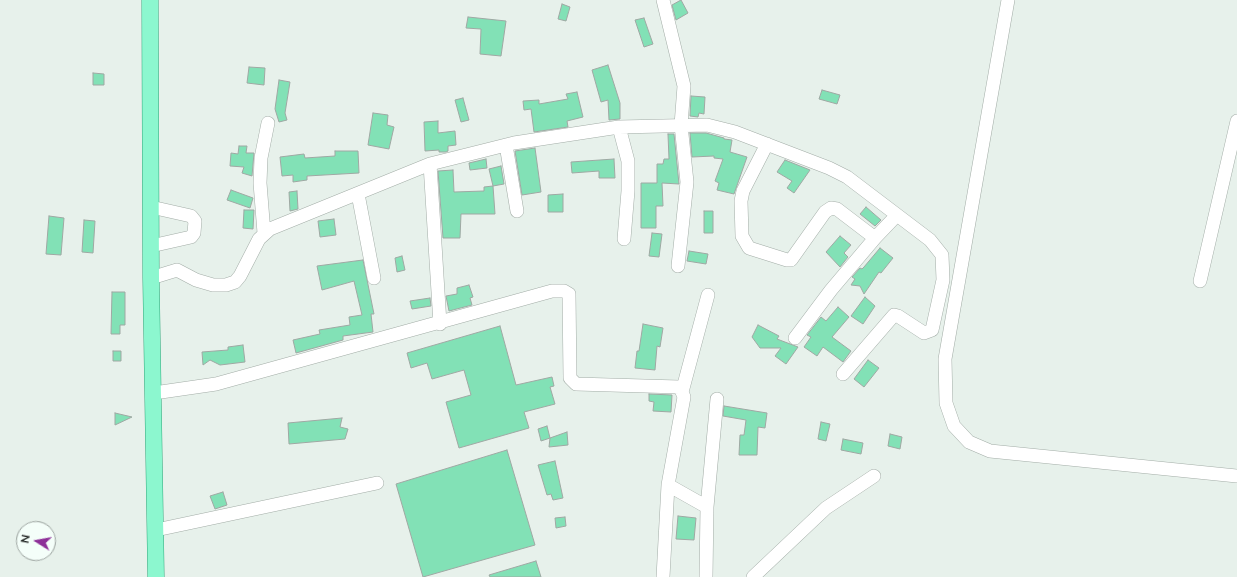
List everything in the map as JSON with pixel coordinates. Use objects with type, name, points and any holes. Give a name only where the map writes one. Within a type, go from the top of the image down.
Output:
[{"type":"main road","points":[[150,0],[151,278],[156,577]]},
{"type":"street","points":[[663,0],[684,86],[681,126],[687,182],[678,266]]},
{"type":"street","points":[[1008,0],[945,359],[946,403],[954,426],[969,442],[990,451],[1237,476]]},
{"type":"street","points":[[1200,281],[1237,121]]},
{"type":"street","points":[[264,233],[260,183],[261,158],[268,123]]},
{"type":"street","points":[[151,278],[177,270],[196,280],[213,285],[226,285],[235,282],[240,276],[259,238],[264,233],[430,164],[506,145],[619,127],[707,125],[721,128],[767,144],[829,168],[847,177],[930,240],[942,255],[943,280],[932,330],[924,333],[898,316],[894,315],[843,374]]},
{"type":"street","points":[[619,127],[628,161],[624,239]]},
{"type":"street","points":[[767,144],[743,191],[741,201],[742,236],[749,248],[791,260],[825,212],[831,208],[837,209],[875,238]]},
{"type":"street","points":[[506,145],[517,211]]},
{"type":"street","points":[[430,164],[440,324]]},
{"type":"street","points":[[358,194],[374,278]]},
{"type":"street","points":[[151,207],[191,216],[195,221],[194,233],[192,237],[151,246]]},
{"type":"street","points":[[795,338],[831,290],[875,238],[897,215]]},
{"type":"street","points":[[154,393],[216,384],[440,324],[552,291],[564,291],[569,294],[570,378],[576,384],[679,387],[684,397],[668,485],[663,577]]},
{"type":"street","points":[[682,392],[708,295]]},
{"type":"street","points":[[706,577],[707,507],[717,399]]},
{"type":"street","points":[[753,577],[826,508],[874,476]]},
{"type":"street","points":[[156,530],[377,483]]},
{"type":"street","points":[[668,485],[707,507]]},
{"type":"building","points":[[681,0],[688,13],[676,20],[672,5]]},
{"type":"building","points":[[562,4],[570,7],[566,21],[558,19]]},
{"type":"building","points":[[468,17],[506,21],[501,56],[480,54],[481,29],[466,28]]},
{"type":"building","points":[[644,18],[653,44],[644,47],[635,20]]},
{"type":"building","points":[[608,65],[620,103],[620,119],[609,120],[608,100],[601,102],[592,70]]},
{"type":"building","points":[[249,67],[265,68],[264,85],[247,83]]},
{"type":"building","points":[[93,73],[104,74],[104,85],[93,85]]},
{"type":"building","points":[[279,80],[290,82],[285,113],[287,120],[279,122],[275,109]]},
{"type":"building","points":[[822,90],[840,95],[837,104],[819,99]]},
{"type":"building","points":[[577,92],[583,117],[567,121],[568,127],[534,132],[531,109],[524,110],[523,101],[539,100],[539,104],[568,99],[566,94]]},
{"type":"building","points":[[691,96],[705,97],[704,114],[699,113],[698,117],[690,116]]},
{"type":"building","points":[[463,98],[469,120],[461,122],[455,100]]},
{"type":"building","points":[[373,113],[388,115],[387,125],[394,127],[389,149],[368,145]]},
{"type":"building","points":[[438,121],[438,133],[455,131],[456,145],[448,146],[448,151],[446,152],[439,152],[439,150],[425,151],[424,122]]},
{"type":"building","points":[[690,133],[706,133],[732,140],[730,152],[747,157],[734,194],[717,190],[719,183],[715,181],[723,159],[714,158],[714,156],[692,157]]},
{"type":"building","points":[[668,134],[674,134],[679,184],[662,183],[663,206],[656,206],[656,228],[641,228],[641,183],[657,183],[657,164],[663,164],[664,159],[669,159]]},
{"type":"building","points":[[239,146],[247,146],[246,153],[254,153],[252,176],[242,173],[244,167],[230,166],[231,153],[238,154]]},
{"type":"building","points":[[535,148],[541,192],[522,195],[515,151]]},
{"type":"building","points":[[335,151],[358,151],[359,173],[307,176],[307,180],[293,182],[293,175],[282,176],[280,157],[304,154],[305,158],[335,156]]},
{"type":"building","points":[[486,159],[487,168],[470,170],[469,163]]},
{"type":"building","points":[[614,159],[615,178],[599,178],[599,171],[572,173],[571,162]]},
{"type":"building","points":[[785,160],[810,170],[794,193],[787,188],[792,181],[777,172]]},
{"type":"building","points":[[501,166],[504,184],[493,186],[489,169]]},
{"type":"building","points":[[453,170],[454,192],[484,191],[484,187],[493,186],[495,214],[461,214],[460,238],[443,238],[438,171]]},
{"type":"building","points":[[231,190],[253,198],[250,208],[227,200]]},
{"type":"building","points":[[297,191],[298,209],[290,211],[289,192]]},
{"type":"building","points":[[563,194],[563,212],[548,212],[548,195]]},
{"type":"building","points":[[866,207],[881,220],[875,226],[860,214]]},
{"type":"building","points":[[244,210],[254,210],[253,229],[243,228]]},
{"type":"building","points":[[704,211],[713,211],[713,233],[704,233]]},
{"type":"building","points":[[49,216],[64,218],[61,255],[46,254]]},
{"type":"building","points":[[334,219],[336,235],[320,237],[318,221]]},
{"type":"building","points":[[84,220],[95,221],[93,253],[82,252]]},
{"type":"building","points":[[652,233],[662,234],[659,257],[649,256]]},
{"type":"building","points":[[840,236],[851,245],[844,253],[848,257],[840,267],[826,252]]},
{"type":"building","points":[[880,248],[893,258],[881,273],[879,272],[864,294],[860,286],[851,285],[855,279],[852,277],[860,268],[862,269],[864,267]]},
{"type":"building","points":[[689,251],[708,254],[706,264],[687,261]]},
{"type":"building","points":[[402,256],[405,270],[397,272],[395,258]]},
{"type":"building","points":[[363,260],[374,314],[371,314],[373,332],[343,336],[343,340],[296,353],[293,340],[320,334],[319,330],[350,325],[349,317],[362,315],[354,281],[322,290],[317,266]]},
{"type":"building","points":[[469,285],[473,297],[470,298],[472,305],[449,311],[446,296],[457,294],[457,288]]},
{"type":"building","points":[[112,292],[125,292],[125,325],[120,325],[120,334],[111,334]]},
{"type":"building","points":[[865,297],[875,306],[863,324],[851,316]]},
{"type":"building","points":[[430,298],[431,306],[412,309],[410,301]]},
{"type":"building","points":[[838,307],[849,317],[832,337],[851,351],[843,362],[823,347],[817,356],[804,347],[811,337],[807,335],[821,317],[826,321]]},
{"type":"building","points":[[643,324],[663,328],[660,347],[657,346],[655,370],[635,368]]},
{"type":"building","points":[[758,325],[779,336],[777,339],[798,347],[786,364],[775,356],[781,348],[760,348],[752,337]]},
{"type":"building","points":[[500,326],[516,385],[552,377],[554,386],[550,387],[555,404],[524,412],[529,428],[459,448],[446,402],[471,395],[464,370],[432,379],[427,363],[411,368],[407,353]]},
{"type":"building","points":[[243,345],[245,362],[220,365],[210,360],[203,365],[202,352],[228,350],[228,347]]},
{"type":"building","points":[[113,351],[121,351],[121,361],[113,361]]},
{"type":"building","points":[[868,360],[879,368],[864,387],[854,379]]},
{"type":"building","points":[[649,394],[672,395],[671,412],[653,411],[654,402],[649,401]]},
{"type":"building","points":[[724,406],[767,413],[765,428],[758,427],[757,455],[739,455],[740,435],[744,435],[746,420],[723,416]]},
{"type":"building","points":[[115,413],[132,417],[115,425]]},
{"type":"building","points":[[342,418],[340,427],[348,429],[345,439],[289,444],[288,423]]},
{"type":"building","points":[[821,422],[830,424],[826,441],[818,439]]},
{"type":"building","points":[[547,426],[550,438],[541,441],[538,429]]},
{"type":"building","points":[[567,432],[568,445],[549,447],[550,438]]},
{"type":"building","points":[[890,434],[902,437],[900,449],[888,446]]},
{"type":"building","points":[[843,439],[863,443],[861,454],[841,450]]},
{"type":"building","points":[[507,450],[535,545],[423,577],[396,484]]},
{"type":"building","points":[[555,461],[563,498],[553,500],[551,494],[547,495],[538,465]]},
{"type":"building","points":[[223,492],[227,505],[215,509],[210,496]]},
{"type":"building","points":[[678,516],[696,518],[694,540],[676,539]]},
{"type":"building","points":[[565,517],[566,526],[556,528],[555,518]]},
{"type":"building","points":[[536,561],[541,577],[490,577],[489,575]]}]
